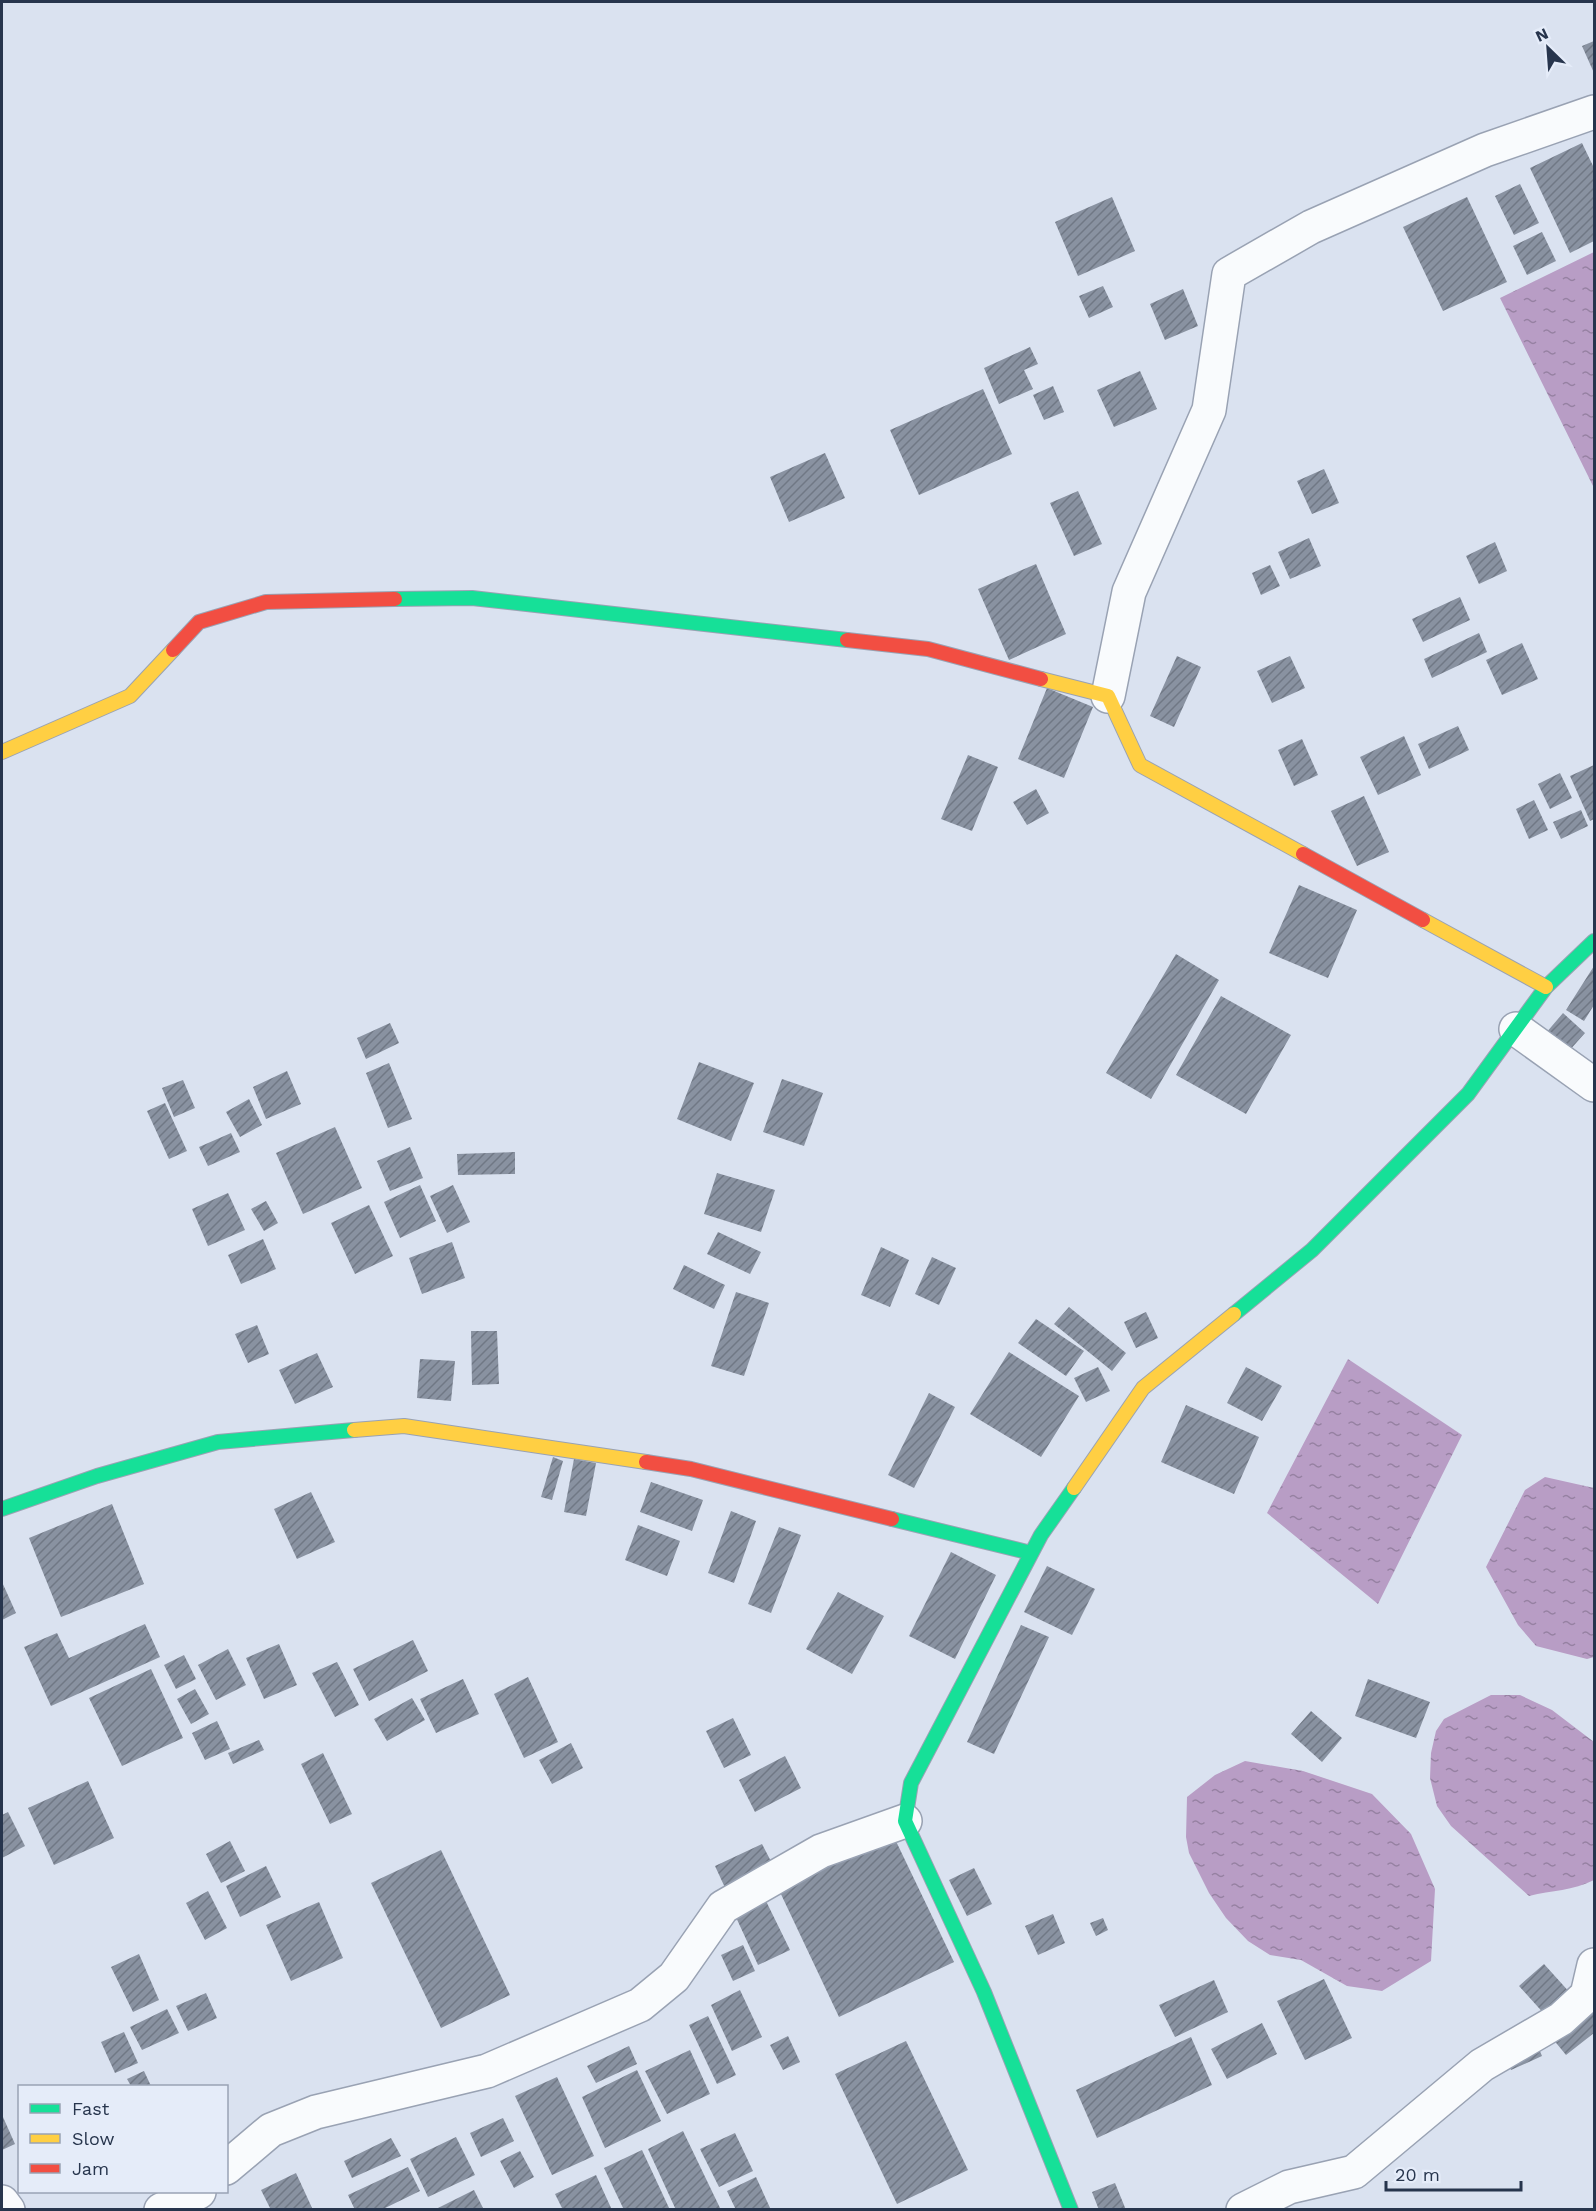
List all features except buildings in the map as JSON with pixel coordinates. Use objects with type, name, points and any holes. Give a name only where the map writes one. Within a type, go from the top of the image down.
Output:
[{"type":"street","points":[[1546,987],[1140,765],[1108,696],[1129,592],[1209,410],[1229,274],[1311,227],[1474,155],[1594,112]]},
{"type":"street","points":[[2,752],[130,696],[200,622],[266,602],[472,598],[928,649],[1108,696]]},
{"type":"street","points":[[1071,2210],[984,1992],[905,1821],[911,1783],[1041,1535],[1143,1388],[1312,1250],[1468,1094],[1546,987],[1594,940]]},
{"type":"street","points":[[1516,1029],[1594,1085]]},
{"type":"street","points":[[2,1509],[97,1476],[218,1442],[404,1426],[691,1469],[1031,1553]]},
{"type":"street","points":[[228,2167],[272,2130],[316,2112],[487,2071],[640,2005],[674,1977],[723,1906],[821,1851],[905,1821]]},
{"type":"street","points":[[1243,2210],[1289,2187],[1354,2172],[1482,2065],[1561,2019],[1587,1995],[1594,1965]]},
{"type":"street","points":[[161,2210],[201,2198]]},
{"type":"street","points":[[2,2202],[8,2210]]},
{"type":"water","points":[[1594,252],[1594,488],[1500,298]]},
{"type":"water","points":[[1348,1359],[1462,1435],[1378,1604],[1267,1513]]},
{"type":"water","points":[[1545,1477],[1594,1488],[1594,1657],[1587,1659],[1536,1646],[1518,1625],[1486,1567],[1525,1490]]},
{"type":"water","points":[[1491,1695],[1520,1695],[1552,1710],[1594,1742],[1594,1880],[1570,1888],[1529,1896],[1451,1826],[1437,1806],[1430,1778],[1431,1753],[1436,1731],[1444,1719]]},
{"type":"water","points":[[1245,1761],[1303,1771],[1372,1794],[1411,1834],[1435,1889],[1431,1961],[1382,1991],[1347,1986],[1301,1960],[1270,1955],[1248,1941],[1226,1918],[1209,1893],[1189,1853],[1186,1837],[1187,1797],[1215,1775]]},
{"type":"traffic: fast","points":[[395,599],[472,598],[847,640]]},
{"type":"traffic: fast","points":[[1234,1314],[1312,1250],[1468,1094],[1546,987],[1594,941]]},
{"type":"traffic: fast","points":[[2,1509],[97,1476],[218,1442],[354,1430]]},
{"type":"traffic: fast","points":[[1071,2210],[984,1992],[905,1821],[911,1783],[1041,1535],[1074,1488]]},
{"type":"traffic: fast","points":[[892,1519],[1031,1553]]},
{"type":"traffic: slow","points":[[2,752],[130,696],[173,650]]},
{"type":"traffic: slow","points":[[1041,679],[1108,696],[1140,765],[1303,854]]},
{"type":"traffic: slow","points":[[1423,920],[1546,987]]},
{"type":"traffic: slow","points":[[1074,1488],[1143,1388],[1234,1314]]},
{"type":"traffic: slow","points":[[354,1430],[404,1426],[646,1462]]},
{"type":"traffic: jam","points":[[173,650],[199,622],[266,602],[395,599]]},
{"type":"traffic: jam","points":[[847,640],[928,649],[1041,679]]},
{"type":"traffic: jam","points":[[1303,854],[1423,920]]},
{"type":"traffic: jam","points":[[646,1462],[691,1469],[892,1519]]}]
